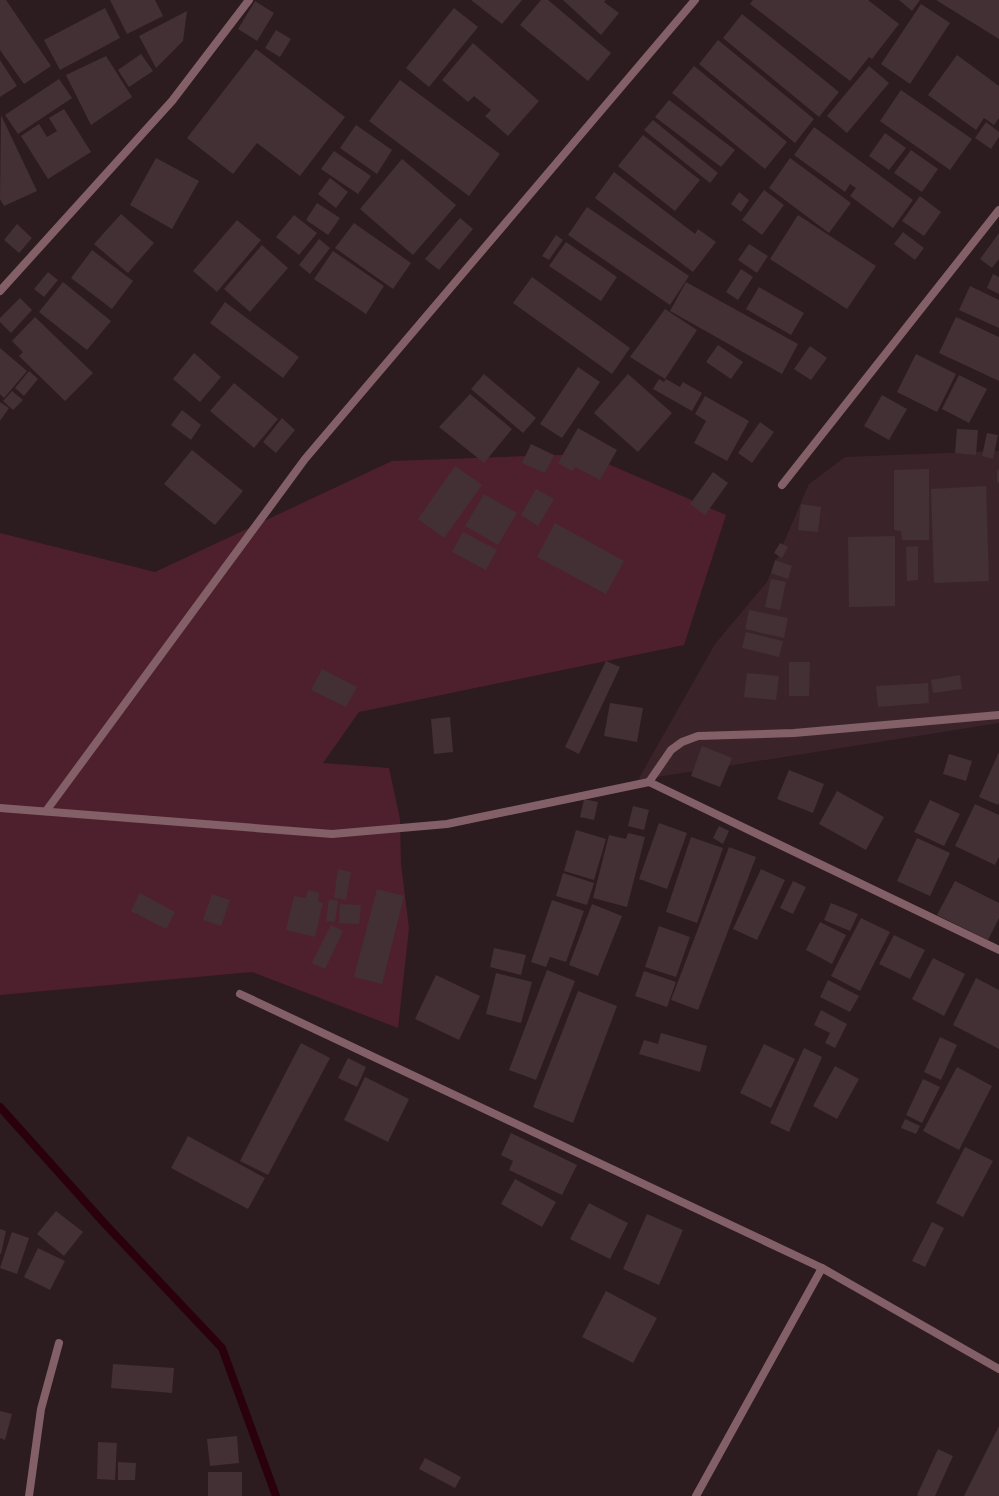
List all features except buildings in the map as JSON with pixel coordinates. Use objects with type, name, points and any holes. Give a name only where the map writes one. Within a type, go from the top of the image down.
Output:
[{"type":"street","points":[[0,291],[172,102],[249,0]]},
{"type":"street","points":[[46,811],[305,459],[695,0]]},
{"type":"street","points":[[782,485],[999,210]]},
{"type":"street","points":[[649,782],[671,750],[682,742],[698,736],[794,733],[999,714]]},
{"type":"street","points":[[0,808],[332,834],[447,824],[649,782],[999,950]]},
{"type":"street","points":[[240,994],[822,1268],[999,1369]]},
{"type":"street","points":[[696,1496],[822,1268]]},
{"type":"street","points":[[29,1496],[41,1409],[59,1343]]},
{"type":"shaded area","points":[[999,451],[999,723],[638,780],[715,644],[767,582],[809,484],[845,457]]},
{"type":"shaded area","points":[[585,454],[726,515],[684,645],[359,712],[323,763],[389,768],[400,819],[401,864],[409,928],[398,1028],[252,972],[0,995],[0,533],[155,572],[392,461]]},
{"type":"waterway","points":[[0,1107],[105,1224],[222,1348],[276,1496]]}]
